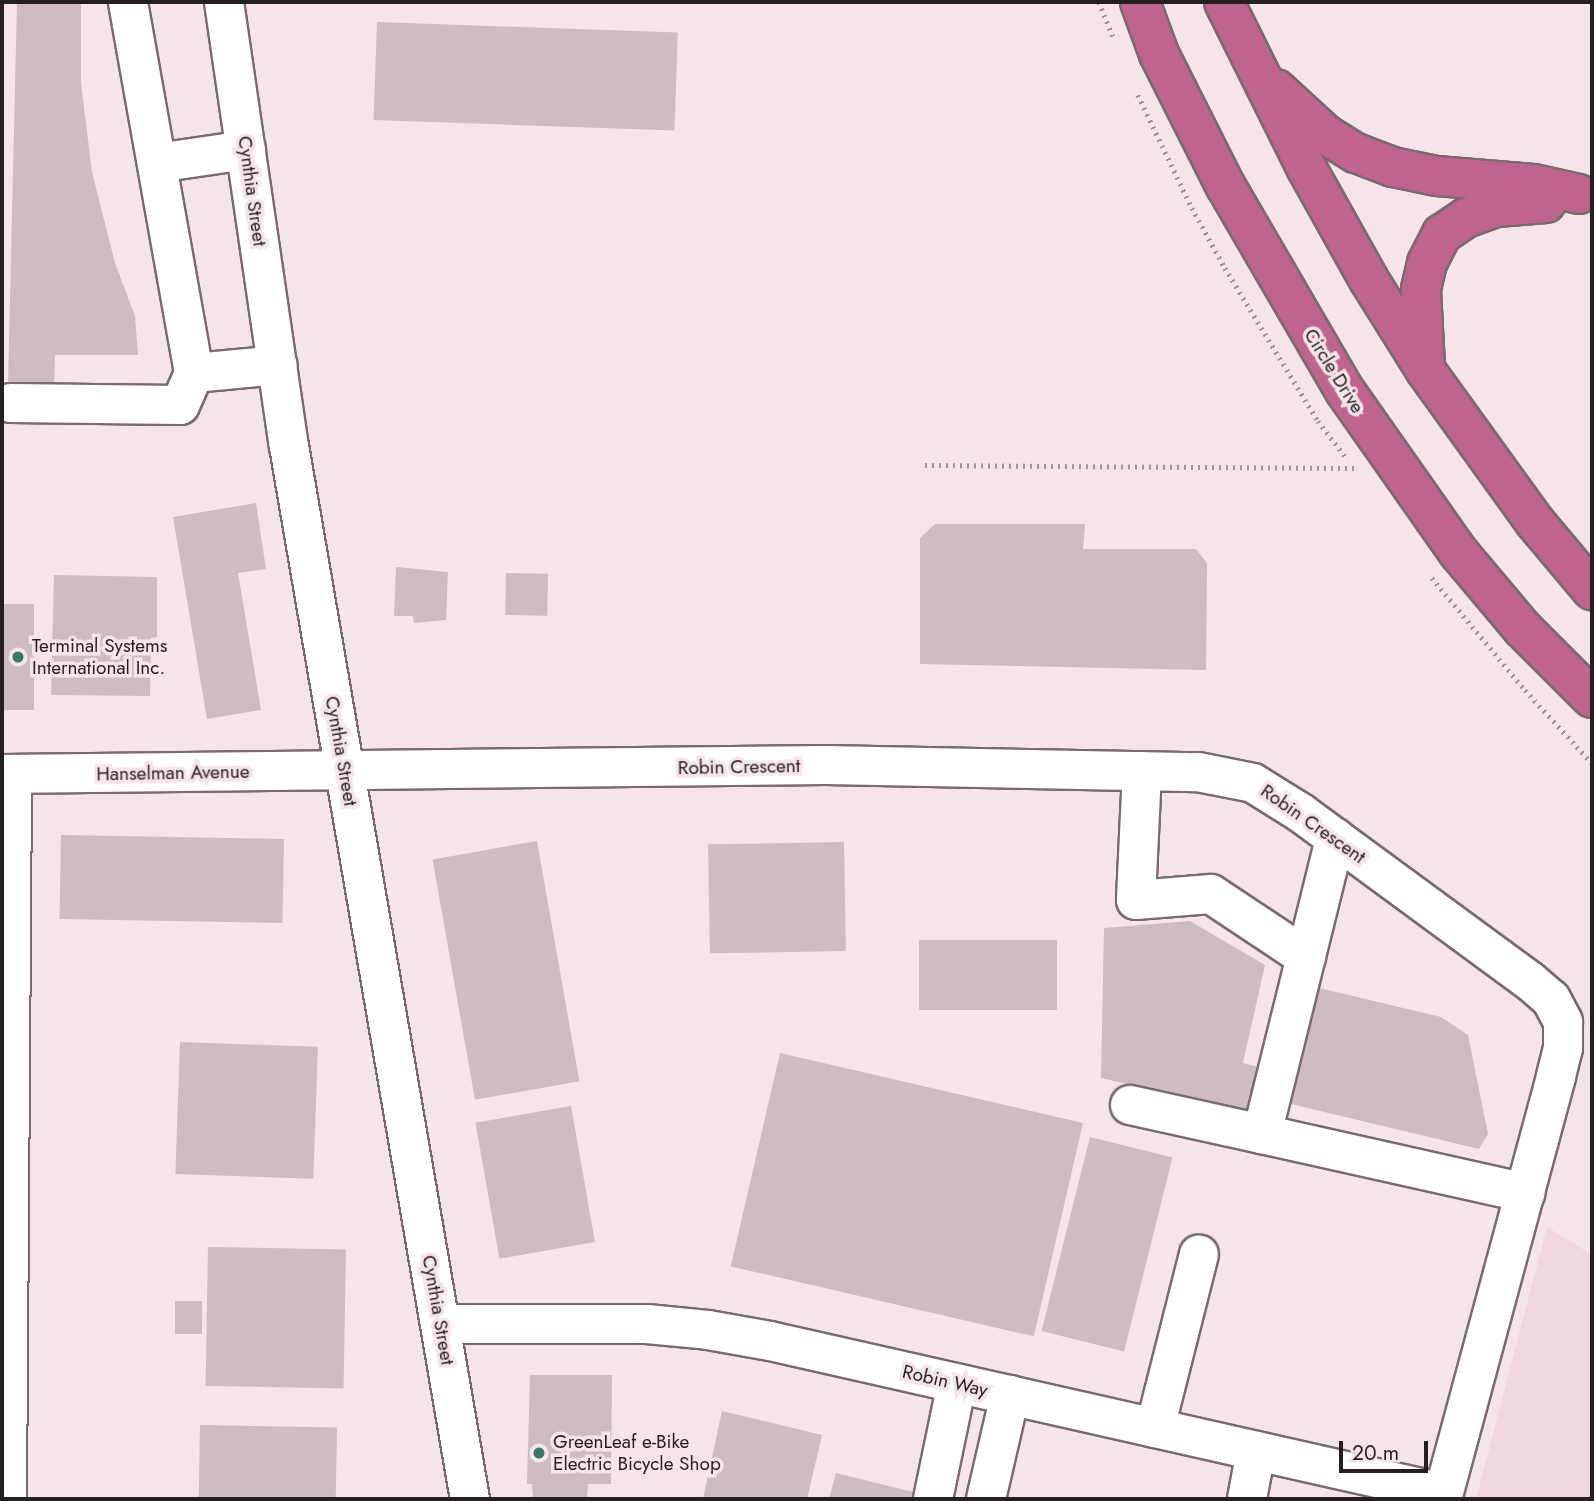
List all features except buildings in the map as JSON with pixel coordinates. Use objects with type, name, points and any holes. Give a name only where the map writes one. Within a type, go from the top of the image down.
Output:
[{"type":"highway","name":"Circle Drive","points":[[1140,2],[1159,54],[1225,185],[1345,391],[1459,553],[1522,628],[1592,698]]},
{"type":"highway","points":[[1224,2],[1257,71],[1345,237],[1426,371],[1535,522],[1592,590]]},
{"type":"highway","points":[[1257,71],[1325,134],[1356,153],[1393,167],[1437,176],[1534,184],[1586,194]]},
{"type":"highway","points":[[1426,371],[1422,289],[1427,263],[1442,234],[1466,218],[1497,207],[1539,205],[1586,194]]},
{"type":"street","points":[[11,403],[180,405],[194,373],[128,2]]},
{"type":"street","name":"Cynthia Street","points":[[224,2],[278,365],[344,771],[470,1499]]},
{"type":"street","points":[[157,163],[246,150]]},
{"type":"street","points":[[194,373],[278,365]]},
{"type":"street","name":"Robin Crescent","points":[[344,771],[826,765],[1198,772],[1253,783],[1278,797],[1551,999],[1563,1021],[1563,1048],[1442,1496]]},
{"type":"street","name":"Hanselman Avenue","points":[[7,775],[344,771]]},
{"type":"street","points":[[1142,771],[1136,900],[1210,894],[1306,957]]},
{"type":"street","points":[[7,775],[7,1499]]},
{"type":"street","points":[[1262,1134],[1335,838]]},
{"type":"street","points":[[1130,1105],[1525,1193]]},
{"type":"street","points":[[1156,1428],[1199,1254]]},
{"type":"street","name":"Robin Way","points":[[441,1324],[647,1324],[708,1330],[1156,1428],[1442,1496]]},
{"type":"street","points":[[933,1499],[957,1383]]},
{"type":"street","points":[[986,1499],[1010,1395]]},
{"type":"street","points":[[1247,1499],[1256,1451]]},
{"type":"path","points":[[925,465],[1354,468]]},
{"type":"shaded area","points":[[1547,1227],[1592,1255],[1592,1499],[1476,1499]]},
{"type":"place","name":"Terminal Systems International Inc.","points":[[18,657]]},
{"type":"place","name":"GreenLeaf e-Bike Electric Bicycle Shop","points":[[539,1453]]}]
